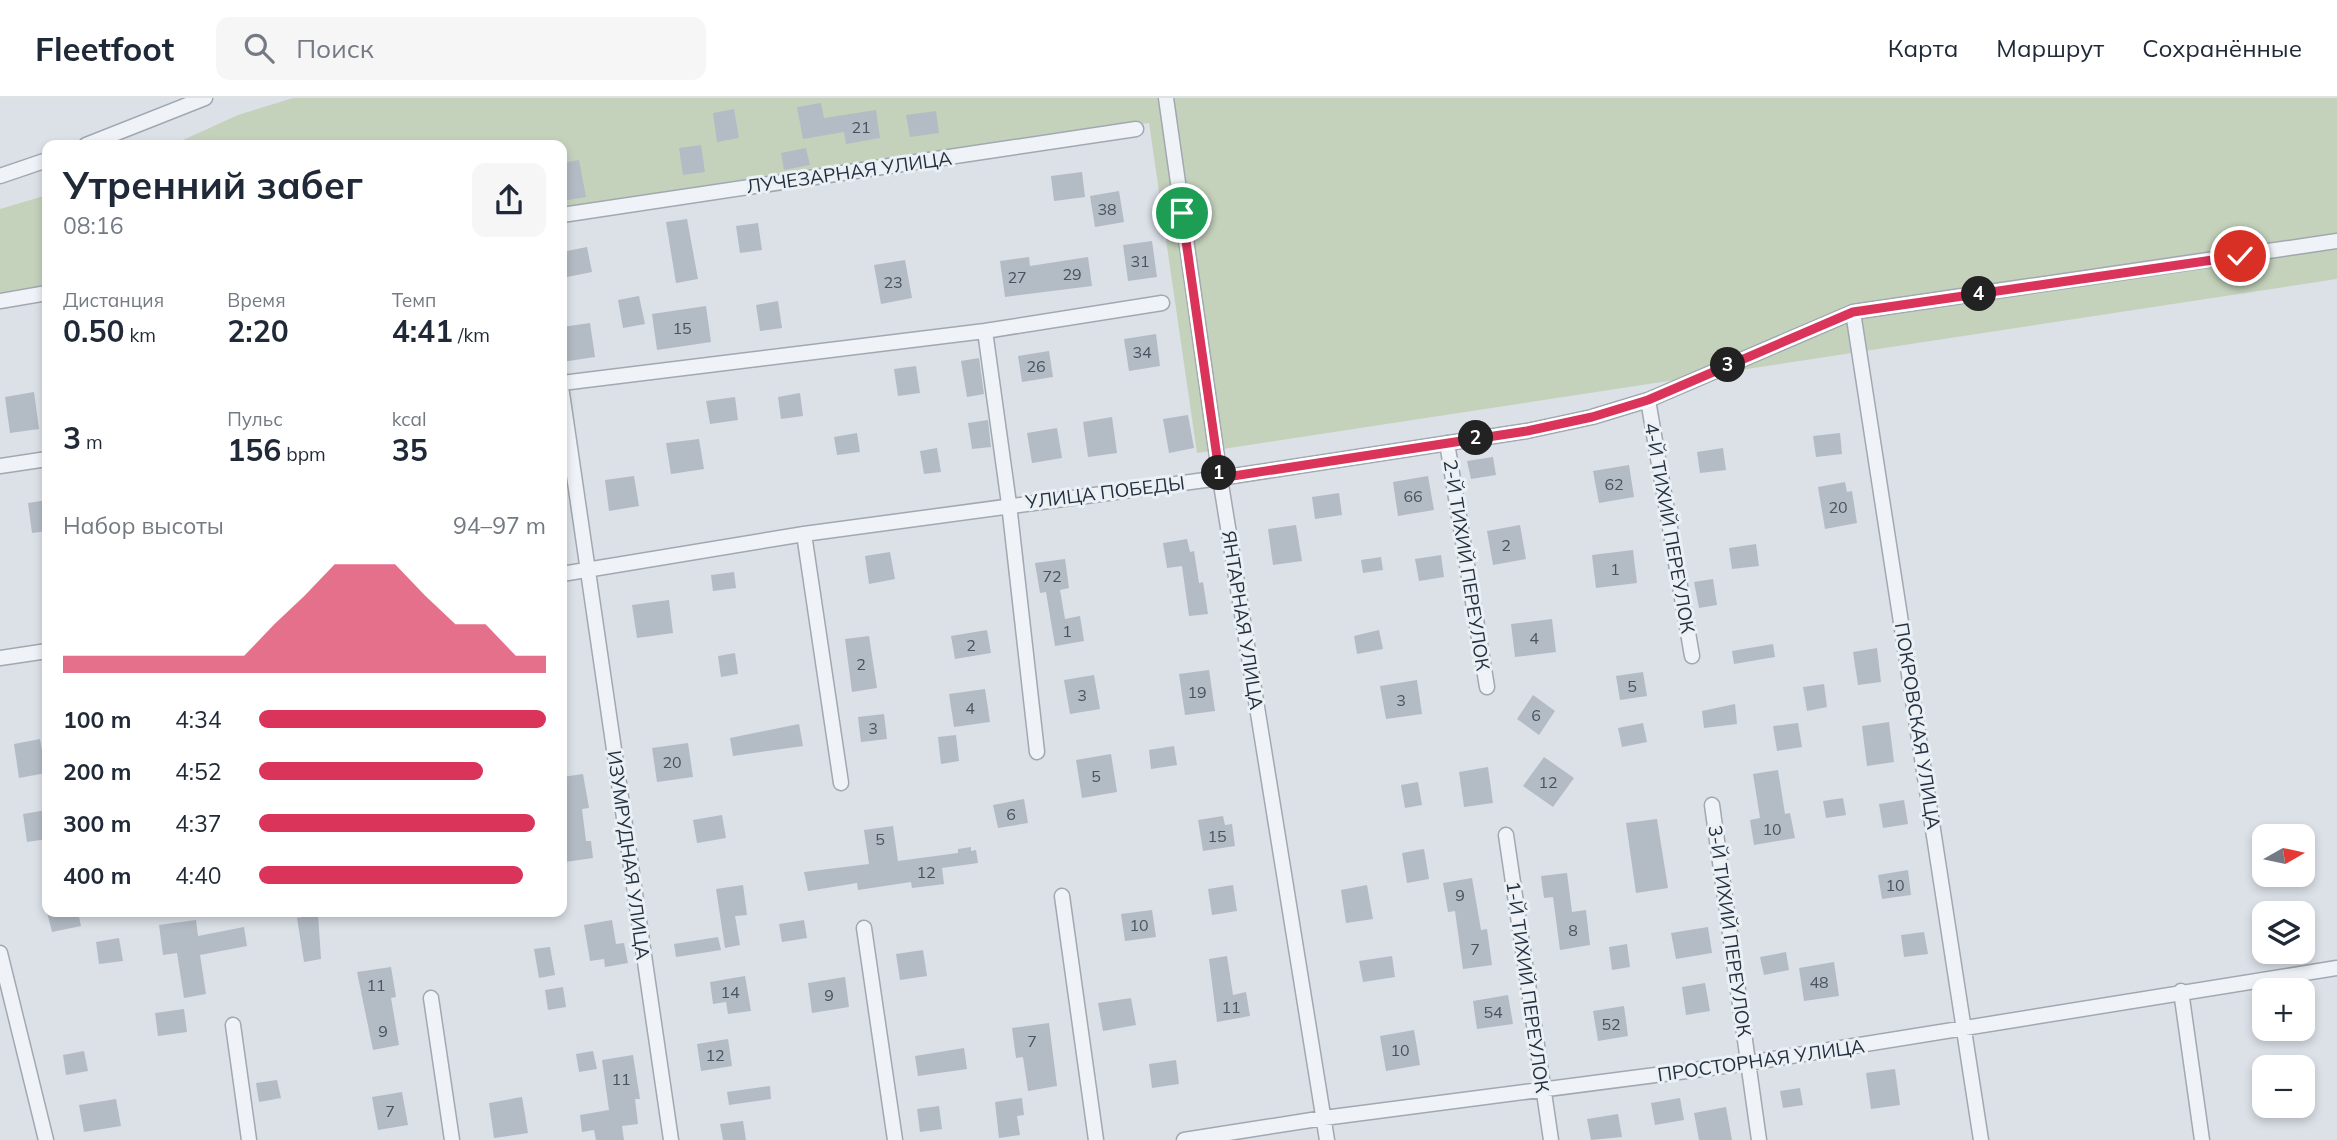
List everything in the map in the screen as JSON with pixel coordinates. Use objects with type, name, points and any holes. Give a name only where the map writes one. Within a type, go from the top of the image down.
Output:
[{"type":"street","points":[[99,140],[205,98]]},
{"type":"street","name":"ЯНТАРНАЯ УЛИЦА","points":[[1166,98],[1220,478],[1327,1140]]},
{"type":"street","name":"ЛУЧЕЗАРНАЯ УЛИЦА","points":[[567,214],[1136,129]]},
{"type":"street","points":[[0,176],[42,162]]},
{"type":"street","name":"УЛИЦА ПОБЕДЫ","points":[[567,573],[1009,504],[1220,478],[1447,443],[1592,417],[1648,400],[1853,312],[2337,241]]},
{"type":"street","points":[[0,301],[42,294]]},
{"type":"street","points":[[567,382],[985,331],[1162,303]]},
{"type":"street","name":"ПОКРОВСКАЯ УЛИЦА","points":[[1853,312],[1981,1140]]},
{"type":"street","points":[[985,331],[1009,504],[1037,752]]},
{"type":"street","name":"4-Й ТИХИЙ ПЕРЕУЛОК","points":[[1648,400],[1692,656]]},
{"type":"street","name":"ИЗУМРУДНАЯ УЛИЦА","points":[[567,428],[670,1140]]},
{"type":"street","name":"2-Й ТИХИЙ ПЕРЕУЛОК","points":[[1447,443],[1487,687]]},
{"type":"street","points":[[0,466],[42,460]]},
{"type":"street","points":[[804,534],[841,782]]},
{"type":"street","points":[[0,658],[42,652]]},
{"type":"street","name":"3-Й ТИХИЙ ПЕРЕУЛОК","points":[[1712,805],[1759,1140]]},
{"type":"street","name":"1-Й ТИХИЙ ПЕРЕУЛОК","points":[[1506,835],[1551,1140]]},
{"type":"street","points":[[1062,896],[1096,1140]]},
{"type":"street","points":[[863,928],[895,1140]]},
{"type":"street","points":[[0,953],[46,1140]]},
{"type":"street","name":"ПРОСТОРНАЯ УЛИЦА","points":[[1184,1140],[1324,1118],[1748,1063],[1965,1030],[2180,991],[2337,968]]},
{"type":"street","points":[[2180,991],[2202,1140]]},
{"type":"street","points":[[431,998],[452,1140]]},
{"type":"street","points":[[233,1025],[249,1140]]},
{"type":"green space","points":[[293,98],[2337,98],[2337,279],[1197,453],[1149,123],[567,212],[567,140],[183,140],[238,115]]},
{"type":"green space","points":[[42,196],[42,293],[0,299],[0,209]]},
{"type":"building","points":[[821,103],[824,118],[876,110],[880,138],[846,144],[844,132],[803,139],[797,107]]},
{"type":"building","points":[[734,109],[739,138],[717,142],[713,113]]},
{"type":"building","points":[[936,111],[939,133],[910,137],[906,115]]},
{"type":"building","points":[[701,145],[705,172],[683,175],[679,148]]},
{"type":"building","points":[[806,148],[810,165],[784,170],[781,153]]},
{"type":"building","points":[[579,160],[586,197],[567,200],[567,162]]},
{"type":"building","points":[[1082,172],[1085,197],[1054,201],[1051,176]]},
{"type":"building","points":[[1119,191],[1124,222],[1095,227],[1090,196]]},
{"type":"building","points":[[687,219],[698,279],[676,283],[666,222]]},
{"type":"building","points":[[758,223],[762,250],[740,253],[736,226]]},
{"type":"building","points":[[1152,241],[1157,277],[1128,281],[1123,245]]},
{"type":"building","points":[[587,247],[592,272],[567,277],[567,251]]},
{"type":"building","points":[[1029,257],[1030,266],[1088,257],[1092,286],[1005,297],[1000,261]]},
{"type":"building","points":[[905,260],[912,298],[881,304],[874,265]]},
{"type":"building","points":[[639,296],[645,324],[623,328],[618,300]]},
{"type":"building","points":[[778,301],[782,328],[760,331],[756,305]]},
{"type":"building","points":[[706,306],[711,342],[657,350],[652,314]]},
{"type":"building","points":[[590,323],[595,357],[567,361],[567,326]]},
{"type":"building","points":[[1156,334],[1160,366],[1129,371],[1124,339]]},
{"type":"building","points":[[1049,351],[1053,377],[1022,382],[1018,356]]},
{"type":"building","points":[[979,358],[984,394],[967,397],[961,361]]},
{"type":"building","points":[[916,366],[920,393],[898,396],[894,369]]},
{"type":"building","points":[[34,392],[39,429],[10,433],[5,397]]},
{"type":"building","points":[[800,393],[803,416],[781,419],[778,397]]},
{"type":"building","points":[[735,397],[738,420],[710,424],[706,401]]},
{"type":"building","points":[[1188,415],[1194,448],[1169,453],[1163,419]]},
{"type":"building","points":[[1112,417],[1117,453],[1088,457],[1083,422]]},
{"type":"building","points":[[988,420],[991,447],[972,449],[968,423]]},
{"type":"building","points":[[1057,428],[1062,458],[1032,463],[1027,433]]},
{"type":"building","points":[[857,433],[860,452],[837,455],[834,437]]},
{"type":"building","points":[[1840,433],[1842,454],[1816,457],[1813,436]]},
{"type":"building","points":[[699,439],[704,469],[671,474],[666,443]]},
{"type":"building","points":[[937,448],[941,472],[924,474],[920,451]]},
{"type":"building","points":[[1723,448],[1726,470],[1700,473],[1697,452]]},
{"type":"building","points":[[1493,457],[1496,475],[1471,479],[1467,461]]},
{"type":"building","points":[[1629,465],[1634,497],[1599,503],[1593,471]]},
{"type":"building","points":[[634,476],[639,506],[609,511],[605,480]]},
{"type":"building","points":[[1428,476],[1434,510],[1398,516],[1393,482]]},
{"type":"building","points":[[1845,482],[1847,492],[1852,491],[1857,523],[1825,529],[1818,487]]},
{"type":"building","points":[[1339,493],[1342,515],[1315,519],[1312,497]]},
{"type":"building","points":[[42,501],[42,532],[32,533],[28,503]]},
{"type":"building","points":[[1296,525],[1302,561],[1273,565],[1268,529]]},
{"type":"building","points":[[1520,525],[1526,559],[1493,565],[1487,531]]},
{"type":"building","points":[[1187,539],[1190,552],[1194,551],[1199,583],[1203,582],[1208,614],[1189,616],[1182,566],[1167,568],[1163,543]]},
{"type":"building","points":[[1756,544],[1759,566],[1732,569],[1729,548]]},
{"type":"building","points":[[1633,550],[1637,583],[1596,588],[1592,555]]},
{"type":"building","points":[[890,552],[895,579],[869,584],[865,556]]},
{"type":"building","points":[[1441,555],[1444,577],[1419,581],[1415,559]]},
{"type":"building","points":[[1381,557],[1383,570],[1363,573],[1361,560]]},
{"type":"building","points":[[1065,559],[1069,588],[1060,590],[1065,619],[1080,616],[1084,641],[1055,646],[1046,592],[1040,593],[1035,563]]},
{"type":"building","points":[[734,572],[736,588],[713,591],[711,575]]},
{"type":"building","points":[[1713,579],[1717,605],[1699,608],[1694,582]]},
{"type":"building","points":[[669,600],[673,633],[637,638],[632,605]]},
{"type":"building","points":[[1552,619],[1556,652],[1515,657],[1511,624]]},
{"type":"building","points":[[987,630],[991,653],[955,659],[951,636]]},
{"type":"building","points":[[1379,630],[1383,649],[1357,654],[1354,636]]},
{"type":"building","points":[[869,636],[877,688],[852,692],[845,639]]},
{"type":"building","points":[[1773,644],[1775,657],[1734,664],[1732,651]]},
{"type":"building","points":[[1877,648],[1881,682],[1858,685],[1853,652]]},
{"type":"building","points":[[735,653],[738,674],[721,677],[718,656]]},
{"type":"building","points":[[1209,670],[1215,711],[1185,715],[1179,674]]},
{"type":"building","points":[[1643,672],[1647,696],[1620,700],[1616,676]]},
{"type":"building","points":[[1094,675],[1100,709],[1070,714],[1064,680]]},
{"type":"building","points":[[1417,680],[1422,714],[1386,719],[1380,686]]},
{"type":"building","points":[[1824,684],[1827,707],[1807,711],[1803,687]]},
{"type":"building","points":[[985,689],[990,722],[954,727],[949,694]]},
{"type":"building","points":[[1533,695],[1555,711],[1539,735],[1517,719]]},
{"type":"building","points":[[1735,704],[1737,724],[1704,728],[1702,711]]},
{"type":"building","points":[[884,714],[887,739],[861,742],[858,717]]},
{"type":"building","points":[[1889,722],[1894,762],[1867,766],[1862,726]]},
{"type":"building","points":[[1643,723],[1647,742],[1622,747],[1618,728]]},
{"type":"building","points":[[1798,723],[1802,747],[1777,751],[1773,726]]},
{"type":"building","points":[[799,724],[803,746],[733,756],[730,738]]},
{"type":"building","points":[[956,735],[959,761],[941,764],[938,737]]},
{"type":"building","points":[[40,739],[42,774],[19,778],[14,744]]},
{"type":"building","points":[[688,743],[693,777],[657,782],[652,748]]},
{"type":"building","points":[[1174,746],[1177,765],[1151,769],[1149,750]]},
{"type":"building","points":[[1111,754],[1117,792],[1082,798],[1076,760]]},
{"type":"building","points":[[1544,757],[1574,778],[1553,807],[1523,786]]},
{"type":"building","points":[[1488,767],[1493,803],[1464,807],[1459,772]]},
{"type":"building","points":[[1778,770],[1785,814],[1790,813],[1795,838],[1754,845],[1750,820],[1760,818],[1753,774]]},
{"type":"building","points":[[583,774],[589,808],[582,809],[586,841],[591,841],[593,858],[567,862],[567,776]]},
{"type":"building","points":[[1418,782],[1422,805],[1405,808],[1401,785]]},
{"type":"building","points":[[1843,798],[1846,815],[1826,818],[1823,801]]},
{"type":"building","points":[[1024,799],[1028,823],[998,828],[993,805]]},
{"type":"building","points":[[1904,800],[1908,824],[1883,828],[1879,804]]},
{"type":"building","points":[[42,811],[42,840],[27,842],[23,814]]},
{"type":"building","points":[[722,815],[726,838],[697,843],[693,820]]},
{"type":"building","points":[[1223,816],[1225,825],[1232,824],[1235,846],[1203,851],[1198,820]]},
{"type":"building","points":[[1657,819],[1668,888],[1636,893],[1626,823]]},
{"type":"building","points":[[893,826],[898,861],[958,853],[958,849],[971,847],[971,851],[976,850],[978,863],[942,868],[944,884],[912,888],[911,882],[858,890],[857,883],[808,891],[804,872],[869,864],[864,830]]},
{"type":"building","points":[[1424,849],[1429,879],[1407,883],[1402,853]]},
{"type":"building","points":[[1908,870],[1911,895],[1882,899],[1878,875]]},
{"type":"building","points":[[1567,873],[1572,912],[1586,910],[1590,945],[1560,950],[1553,897],[1544,898],[1541,876]]},
{"type":"building","points":[[1472,878],[1481,930],[1487,929],[1492,965],[1463,969],[1455,911],[1448,912],[1443,883]]},
{"type":"building","points":[[743,885],[747,915],[735,916],[740,945],[725,948],[716,889]]},
{"type":"building","points":[[1233,885],[1237,911],[1212,915],[1208,889]]},
{"type":"building","points":[[1367,885],[1373,919],[1346,923],[1341,890]]},
{"type":"building","points":[[1152,910],[1156,937],[1125,941],[1121,914]]},
{"type":"building","points":[[48,917],[79,917],[81,926],[52,932]]},
{"type":"building","points":[[318,917],[321,959],[304,962],[297,918]]},
{"type":"building","points":[[196,920],[198,936],[244,927],[247,946],[200,955],[206,994],[184,998],[177,953],[163,955],[159,925]]},
{"type":"building","points":[[612,920],[616,944],[624,943],[628,963],[605,967],[604,959],[590,961],[584,925]]},
{"type":"building","points":[[804,920],[807,938],[782,942],[779,924]]},
{"type":"building","points":[[1708,927],[1712,953],[1676,959],[1671,933]]},
{"type":"building","points":[[1924,932],[1928,954],[1904,957],[1901,935]]},
{"type":"building","points":[[718,937],[721,950],[676,957],[674,944]]},
{"type":"building","points":[[119,938],[123,961],[99,964],[96,942]]},
{"type":"building","points":[[1627,944],[1630,967],[1612,970],[1609,947]]},
{"type":"building","points":[[550,947],[555,975],[539,978],[534,949]]},
{"type":"building","points":[[923,950],[927,976],[900,980],[896,954]]},
{"type":"building","points":[[1786,952],[1789,970],[1764,975],[1760,957]]},
{"type":"building","points":[[1227,956],[1233,995],[1246,992],[1250,1016],[1217,1022],[1209,959]]},
{"type":"building","points":[[1392,956],[1395,977],[1363,982],[1359,961]]},
{"type":"building","points":[[1834,962],[1839,996],[1804,1001],[1799,968]]},
{"type":"building","points":[[391,967],[396,997],[391,998],[399,1045],[373,1050],[357,972]]},
{"type":"building","points":[[745,976],[751,1011],[728,1014],[726,1002],[713,1004],[710,982]]},
{"type":"building","points":[[845,977],[849,1007],[812,1013],[808,983]]},
{"type":"building","points":[[1705,983],[1710,1011],[1686,1015],[1682,987]]},
{"type":"building","points":[[563,987],[566,1007],[548,1010],[545,990]]},
{"type":"building","points":[[1508,995],[1513,1024],[1477,1029],[1473,1001]]},
{"type":"building","points":[[1131,998],[1136,1025],[1103,1031],[1098,1003]]},
{"type":"building","points":[[1624,1006],[1628,1036],[1598,1041],[1593,1011]]},
{"type":"building","points":[[184,1009],[187,1032],[158,1036],[155,1013]]},
{"type":"building","points":[[1049,1023],[1057,1086],[1028,1091],[1023,1057],[1016,1058],[1012,1028]]},
{"type":"building","points":[[1414,1030],[1420,1065],[1386,1071],[1380,1036]]},
{"type":"building","points":[[728,1039],[732,1066],[701,1071],[697,1044]]},
{"type":"building","points":[[964,1048],[967,1069],[918,1076],[915,1056]]},
{"type":"building","points":[[84,1051],[88,1071],[66,1075],[63,1055]]},
{"type":"building","points":[[593,1051],[597,1069],[579,1072],[576,1054]]},
{"type":"building","points":[[633,1055],[640,1099],[635,1099],[638,1124],[622,1126],[624,1140],[596,1140],[594,1130],[582,1132],[580,1115],[609,1110],[602,1060]]},
{"type":"building","points":[[1176,1060],[1179,1084],[1152,1088],[1149,1064]]},
{"type":"building","points":[[1895,1069],[1900,1105],[1871,1109],[1866,1073]]},
{"type":"building","points":[[277,1080],[281,1098],[259,1102],[256,1083]]},
{"type":"building","points":[[770,1086],[771,1099],[729,1105],[727,1092]]},
{"type":"building","points":[[1800,1088],[1803,1105],[1783,1108],[1780,1091]]},
{"type":"building","points":[[402,1092],[408,1125],[378,1130],[372,1097]]},
{"type":"building","points":[[522,1097],[528,1133],[494,1138],[489,1103]]},
{"type":"building","points":[[1022,1098],[1024,1115],[1017,1116],[1020,1135],[999,1138],[995,1102]]},
{"type":"building","points":[[1680,1098],[1684,1120],[1655,1125],[1651,1103]]},
{"type":"building","points":[[116,1099],[121,1126],[84,1132],[79,1105]]},
{"type":"building","points":[[939,1106],[942,1129],[920,1132],[917,1109]]},
{"type":"building","points":[[1726,1107],[1732,1140],[1699,1140],[1694,1113]]},
{"type":"building","points":[[1618,1114],[1622,1137],[1591,1140],[1587,1119]]},
{"type":"building","points":[[743,1121],[746,1140],[723,1140],[720,1124]]},
{"type":"route","points":[[1182,213],[1220,478],[1527,431],[1592,417],[1648,400],[1853,312],[2240,256]]}]
